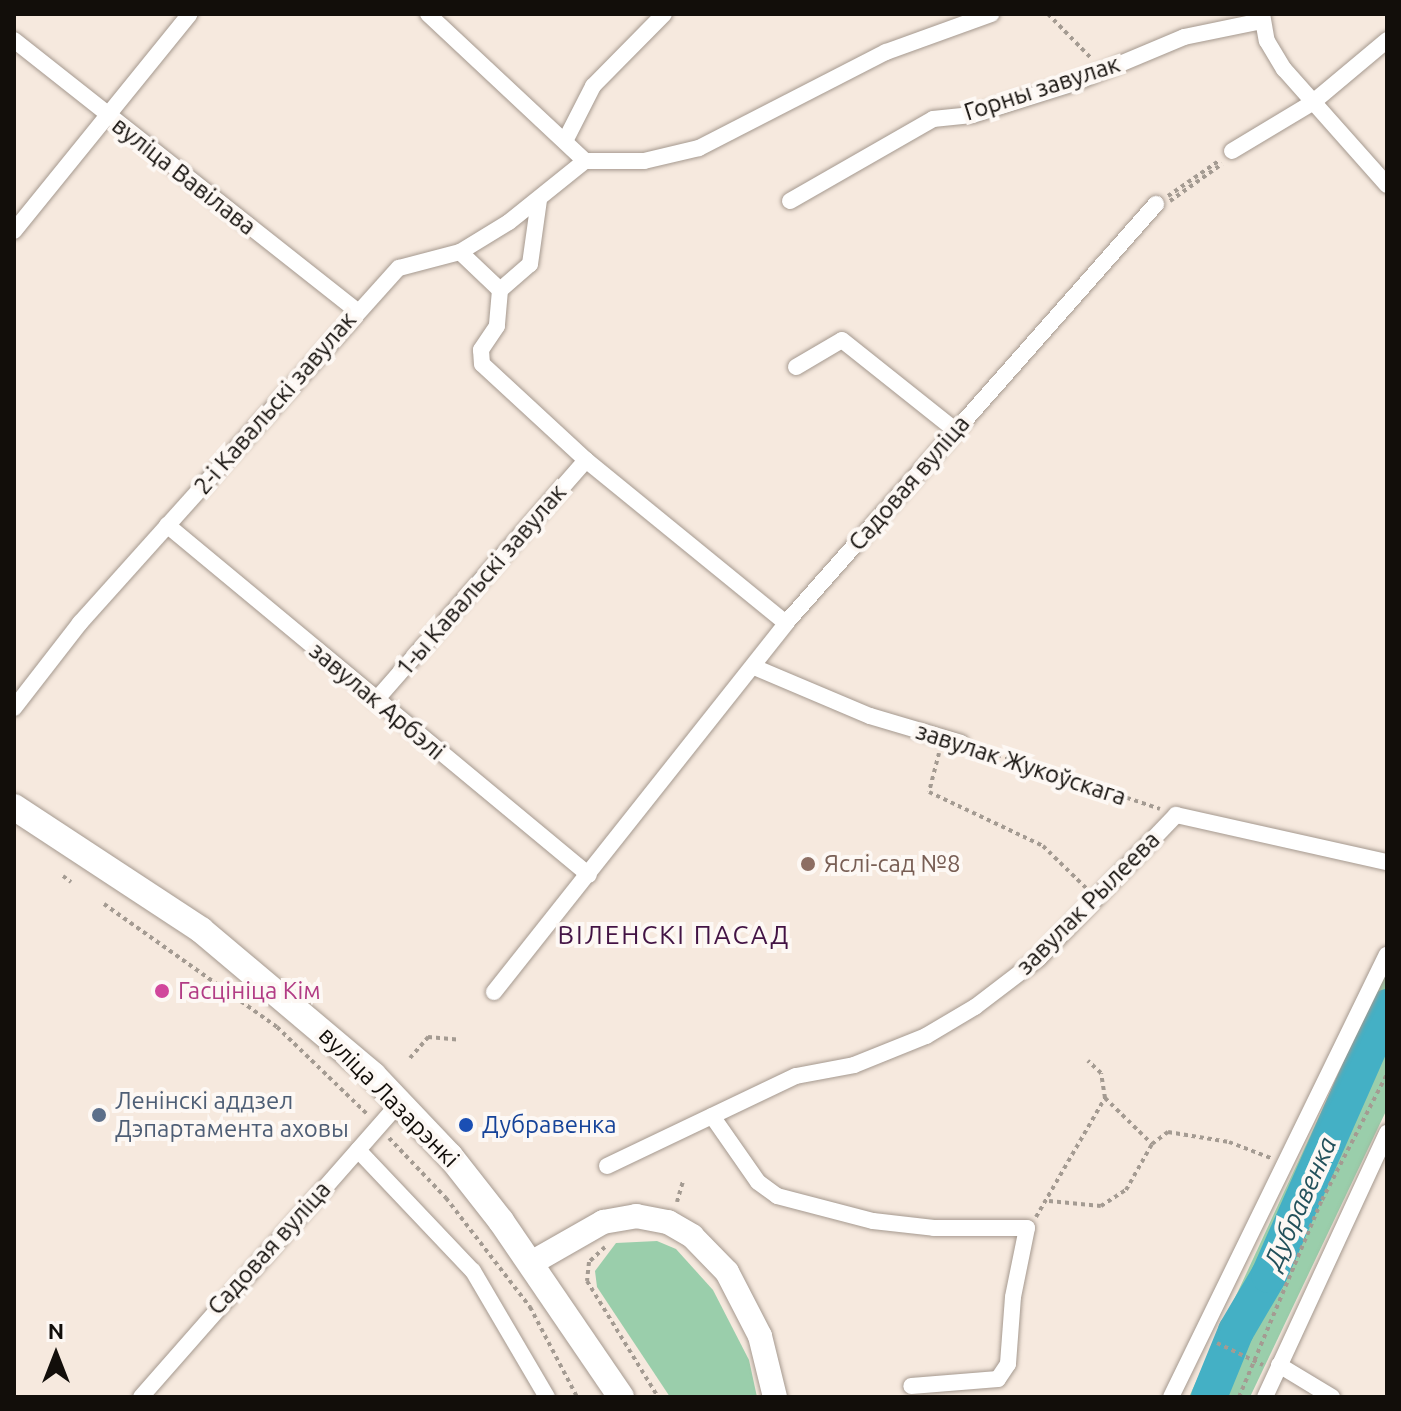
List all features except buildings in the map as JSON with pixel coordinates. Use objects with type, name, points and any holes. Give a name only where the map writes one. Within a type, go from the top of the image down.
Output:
[{"type":"main road","name":"вуліца Лазарэнкі","points":[[14,807],[201,930],[274,986],[400,1102],[533,1262],[621,1397]]},
{"type":"street","points":[[14,231],[190,14]]},
{"type":"street","points":[[428,14],[585,161],[644,161],[699,148],[886,52],[991,14]]},
{"type":"street","points":[[565,141],[593,86],[664,14]]},
{"type":"street","points":[[1262,17],[1267,41],[1312,103],[1387,185]]},
{"type":"street","name":"Горны завулак","points":[[790,201],[933,119],[972,115],[1103,71],[1184,37],[1262,17]]},
{"type":"street","name":"вуліца Вавілава","points":[[14,40],[106,116],[356,310]]},
{"type":"street","points":[[1237,148],[1312,103],[1387,40]]},
{"type":"street","name":"2-і Кавальскі завулак","points":[[14,708],[80,623],[356,310],[399,268],[460,252],[539,200],[585,161]]},
{"type":"street","points":[[539,200],[530,264],[500,290],[497,326],[481,350],[482,364],[586,460],[786,623]]},
{"type":"street","name":"Садовая вуліца","points":[[494,992],[786,623],[1122,238],[1152,209]]},
{"type":"street","points":[[460,252],[500,290]]},
{"type":"street","points":[[796,367],[842,340],[955,430]]},
{"type":"street","name":"1-ы Кавальскі завулак","points":[[376,700],[586,460]]},
{"type":"street","name":"завулак Арбэлі","points":[[167,525],[589,875]]},
{"type":"street","name":"завулак Жукоўскага","points":[[754,667],[870,716],[961,743]]},
{"type":"street","points":[[1176,815],[1387,862]]},
{"type":"street","name":"завулак Рылеева","points":[[607,1166],[796,1076],[854,1065],[926,1036],[1039,958],[1176,815]]},
{"type":"street","points":[[1171,1397],[1387,955]]},
{"type":"street","name":"Садовая вуліца","points":[[141,1397],[400,1102]]},
{"type":"street","points":[[712,1116],[758,1182],[777,1196],[873,1221],[934,1228],[1027,1228],[1013,1297],[1008,1364],[998,1379],[911,1386]]},
{"type":"street","points":[[1265,1397],[1387,1133]]},
{"type":"street","points":[[358,1150],[473,1271],[547,1397]]},
{"type":"street","points":[[533,1262],[603,1222],[636,1216],[668,1222],[692,1236],[727,1272],[760,1336],[775,1397]]},
{"type":"street","points":[[1279,1365],[1332,1397]]},
{"type":"path","points":[[1048,14],[1103,71]]},
{"type":"path","points":[[1152,209],[1237,148]]},
{"type":"path","points":[[1152,209],[1237,148]]},
{"type":"path","points":[[944,737],[929,792],[1043,846],[1097,898]]},
{"type":"path","name":"завулак Жукоўскага","points":[[961,743],[1176,815]]},
{"type":"path","points":[[63,876],[71,882]]},
{"type":"path","points":[[410,1058],[428,1037],[460,1040]]},
{"type":"path","points":[[1088,1061],[1101,1073],[1105,1098],[1152,1144]]},
{"type":"path","points":[[1239,1397],[1322,1200],[1387,1074]]},
{"type":"path","points":[[1027,1228],[1049,1201],[1105,1098]]},
{"type":"path","points":[[1049,1201],[1101,1206],[1126,1190],[1152,1144],[1168,1132],[1229,1142],[1262,1155]]},
{"type":"path","points":[[677,1202],[683,1181]]},
{"type":"path","points":[[607,1245],[589,1262],[587,1281],[658,1397]]},
{"type":"path","points":[[1214,1341],[1249,1357]]},
{"type":"green space","points":[[1387,970],[1387,1109],[1250,1397],[1189,1397]]},
{"type":"green space","points":[[657,1241],[676,1249],[713,1290],[749,1360],[757,1397],[670,1397],[597,1287],[595,1271],[616,1243]]},
{"type":"waterway","name":"Дубравенка","points":[[1209,1397],[1236,1331],[1269,1275],[1387,1007]]},
{"type":"place","name":"Яслі-сад №8","points":[[808,864]]},
{"type":"place","name":"Гасцініца Кім","points":[[162,991]]},
{"type":"place","name":"Ленінскі аддзел Дэпартамента аховы","points":[[99,1115]]},
{"type":"place","name":"Дубравенка","points":[[466,1125]]},
{"type":"district","name":"ВІЛЕНСКІ ПАСАД","points":[[674,935]]}]
